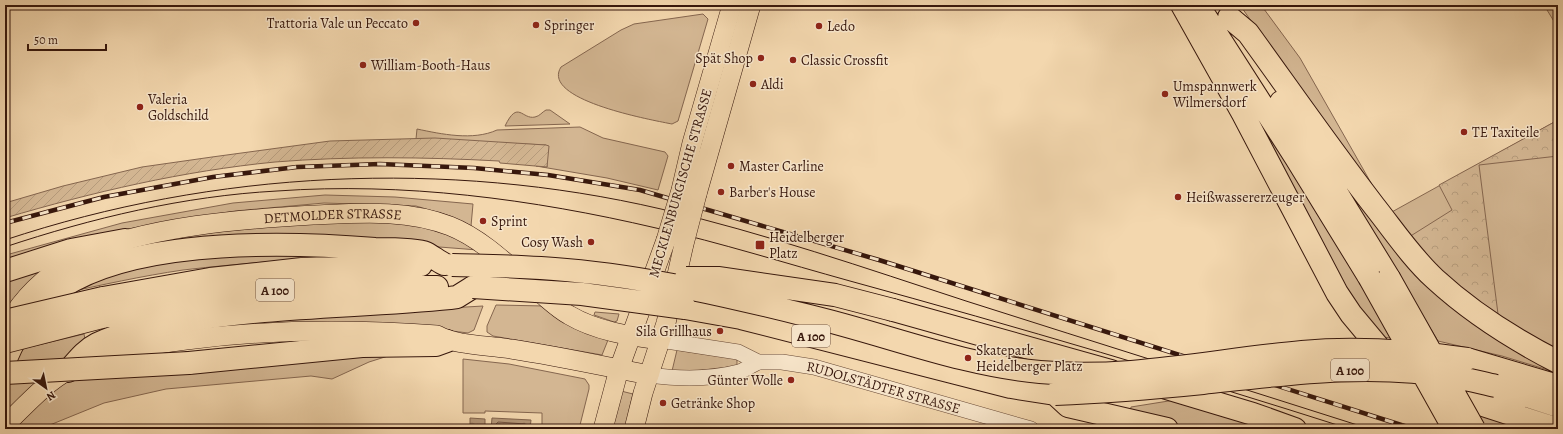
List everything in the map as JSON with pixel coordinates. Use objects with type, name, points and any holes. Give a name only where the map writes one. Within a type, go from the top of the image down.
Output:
[{"type":"highway","points":[[1182,5],[1243,114],[1337,293],[1351,314],[1385,356],[1402,373],[1436,390],[1557,429]]},
{"type":"highway","points":[[1198,5],[1296,158],[1379,277],[1454,429]]},
{"type":"highway","points":[[1225,11],[1379,277],[1474,429]]},
{"type":"highway","points":[[1225,11],[1248,33],[1342,163],[1413,255],[1434,278],[1482,318],[1520,342],[1558,362]]},
{"type":"highway","points":[[5,271],[71,250],[125,240]]},
{"type":"highway","points":[[5,361],[23,324],[52,294],[88,272],[125,260],[160,253],[206,248],[308,245],[425,252],[448,264]]},
{"type":"highway","name":"A 100","points":[[5,342],[103,307],[210,280],[302,269],[448,264],[566,270],[653,282],[720,294],[790,311],[987,365],[1037,372],[1067,374],[1132,372],[1304,351],[1389,350],[1467,360],[1558,386]]},
{"type":"highway","points":[[653,282],[694,276],[718,278],[835,295],[1050,353],[1253,414],[1295,429]]},
{"type":"highway","name":"A 100","points":[[5,321],[103,307],[314,287],[450,292],[457,297],[472,287],[582,294],[686,308],[741,318],[951,373],[1011,387],[1055,394],[1100,392],[1204,383],[1272,374],[1339,371],[1415,372],[1454,376],[1496,386],[1558,406]]},
{"type":"highway","points":[[68,371],[88,350],[97,344],[154,326],[206,317],[271,310],[388,304],[450,292]]},
{"type":"highway","points":[[5,373],[189,363],[362,346],[436,345],[447,341]]},
{"type":"highway","points":[[1055,394],[1068,406],[1158,427]]},
{"type":"main road","name":"MECKLENBURGISCHE STRASSE","points":[[689,192],[692,143],[732,5]]},
{"type":"main road","name":"MECKLENBURGISCHE STRASSE","points":[[634,429],[649,375],[666,323],[675,242],[689,192],[751,5]]},
{"type":"main road","name":"DETMOLDER STRASSE","points":[[5,329],[24,300],[54,272],[86,254],[125,240],[194,227],[277,217],[361,213],[409,215],[425,218],[453,227],[484,246],[569,315],[588,325],[630,336],[660,340]]},
{"type":"main road","name":"MECKLENBURGISCHE STRASSE","points":[[603,429],[619,369],[630,336],[675,242]]},
{"type":"main road","points":[[5,425],[36,395],[68,371],[92,361],[149,345],[242,333],[307,330],[437,335],[447,341],[532,352],[619,369]]},
{"type":"main road","name":"RUDOLSTÄDTER STRASSE","points":[[619,369],[649,375]]},
{"type":"street","name":"RUDOLSTÄDTER STRASSE","points":[[660,340],[738,352],[758,362],[782,362],[814,367],[1031,429]]},
{"type":"street","name":"RUDOLSTÄDTER STRASSE","points":[[649,375],[670,378],[703,378],[740,372],[758,362]]},
{"type":"green space","points":[[1240,5],[1261,5],[1300,58],[1383,204],[1314,112]]},
{"type":"green space","points":[[1544,5],[1558,5],[1558,28]]},
{"type":"green space","points":[[703,14],[708,19],[678,121],[672,124],[623,113],[601,106],[582,98],[567,89],[559,79],[561,67],[621,30],[634,24]]},
{"type":"green space","points":[[1238,84],[1346,258],[1391,338],[1382,337],[1355,305]]},
{"type":"green space","points":[[546,110],[550,110],[570,124],[505,126],[509,118],[517,112],[535,117]]},
{"type":"green space","points":[[1558,120],[1558,354],[1520,334],[1444,276],[1390,213]]},
{"type":"green space","points":[[1558,120],[1558,156],[1479,165],[1498,314],[1495,317],[1463,292],[1409,237],[1452,210],[1439,185]]},
{"type":"green space","points":[[580,127],[603,138],[665,152],[668,156],[658,190],[607,178],[536,166],[547,167],[546,145],[416,139],[417,129],[457,136],[467,136],[497,130]]},
{"type":"green space","points":[[435,138],[546,145],[549,146],[547,167],[500,163],[499,161],[415,158],[359,158],[275,162],[206,171],[138,184],[105,191],[5,218],[5,203],[63,186],[142,167],[330,141]]},
{"type":"green space","points":[[1342,181],[1558,373],[1502,356],[1438,341]]},
{"type":"green space","points":[[325,195],[395,197],[473,204],[471,226],[450,216],[416,206],[324,203],[235,211],[133,228],[97,236],[5,262],[6,255],[122,223],[233,203]]},
{"type":"green space","points":[[341,219],[441,227],[478,250],[375,242],[211,242],[44,285],[161,238]]},
{"type":"green space","points":[[362,255],[250,263],[183,270],[60,294],[82,282],[178,256]]},
{"type":"green space","points":[[53,259],[9,307],[5,308],[5,275]]},
{"type":"green space","points":[[496,305],[545,306],[610,335],[602,355],[493,336],[487,332],[487,326]]},
{"type":"green space","points":[[483,306],[474,330],[468,333],[452,331],[145,335],[212,322]]},
{"type":"green space","points":[[595,312],[619,314],[617,321],[614,322],[594,315]]},
{"type":"green space","points":[[84,334],[85,339],[62,360],[7,366],[13,351]]},
{"type":"green space","points":[[677,350],[737,359],[737,366],[694,371],[672,371]]},
{"type":"green space","points":[[388,356],[369,362],[332,379],[311,376],[166,389],[104,403],[40,429],[14,429],[27,414],[66,381],[295,358]]},
{"type":"green space","points":[[463,359],[509,364],[585,379],[589,385],[589,389],[579,429],[542,429],[542,413],[485,411],[485,413],[463,413]]},
{"type":"green space","points":[[41,378],[5,417],[5,381]]},
{"type":"green space","points":[[621,391],[633,394],[625,429],[611,429]]},
{"type":"green space","points":[[1181,399],[1272,429],[1127,429],[1131,407]]},
{"type":"green space","points":[[1475,408],[1538,429],[1485,429]]},
{"type":"water","points":[[470,418],[485,419],[485,429],[470,429]]},
{"type":"water","points":[[492,418],[531,420],[530,429],[491,429]]},
{"type":"tram line","points":[[5,240],[85,217],[166,199],[248,186],[331,180],[414,178],[497,183],[580,193],[700,218],[776,240],[1370,429]]},
{"type":"tram line","points":[[5,247],[38,236],[139,210],[173,203],[242,194],[324,189],[372,189],[420,191],[515,201],[656,228],[729,247],[1101,352],[1350,429]]},
{"type":"railway","points":[[5,223],[104,197],[213,177],[297,167],[380,164],[474,168],[548,175],[640,190],[879,260],[1414,429]]},
{"type":"place","name":"Trattoria Vale un Peccato","points":[[416,23]]},
{"type":"place","name":"Springer","points":[[536,25]]},
{"type":"place","name":"Ledo","points":[[819,26]]},
{"type":"place","name":"Spät Shop","points":[[761,58]]},
{"type":"place","name":"Classic Crossfit","points":[[793,60]]},
{"type":"place","name":"William-Booth-Haus","points":[[363,65]]},
{"type":"place","name":"Aldi","points":[[753,84]]},
{"type":"place","name":"Umspannwerk Wilmersdorf","points":[[1165,94]]},
{"type":"place","name":"Valeria Goldschild","points":[[140,107]]},
{"type":"place","name":"TE Taxiteile","points":[[1464,132]]},
{"type":"place","name":"Master Carline","points":[[731,166]]},
{"type":"place","name":"Barber's House","points":[[721,192]]},
{"type":"place","name":"Heißwassererzeuger","points":[[1178,197]]},
{"type":"place","name":"Sprint","points":[[483,221]]},
{"type":"place","name":"Cosy Wash","points":[[591,242]]},
{"type":"place","name":"Heidelberger Platz","points":[[760,245]]},
{"type":"place","name":"Sila Grillhaus","points":[[720,331]]},
{"type":"place","name":"Skatepark Heidelberger Platz","points":[[968,358]]},
{"type":"place","name":"Günter Wolle","points":[[791,380]]},
{"type":"place","name":"Getränke Shop","points":[[663,403]]}]
